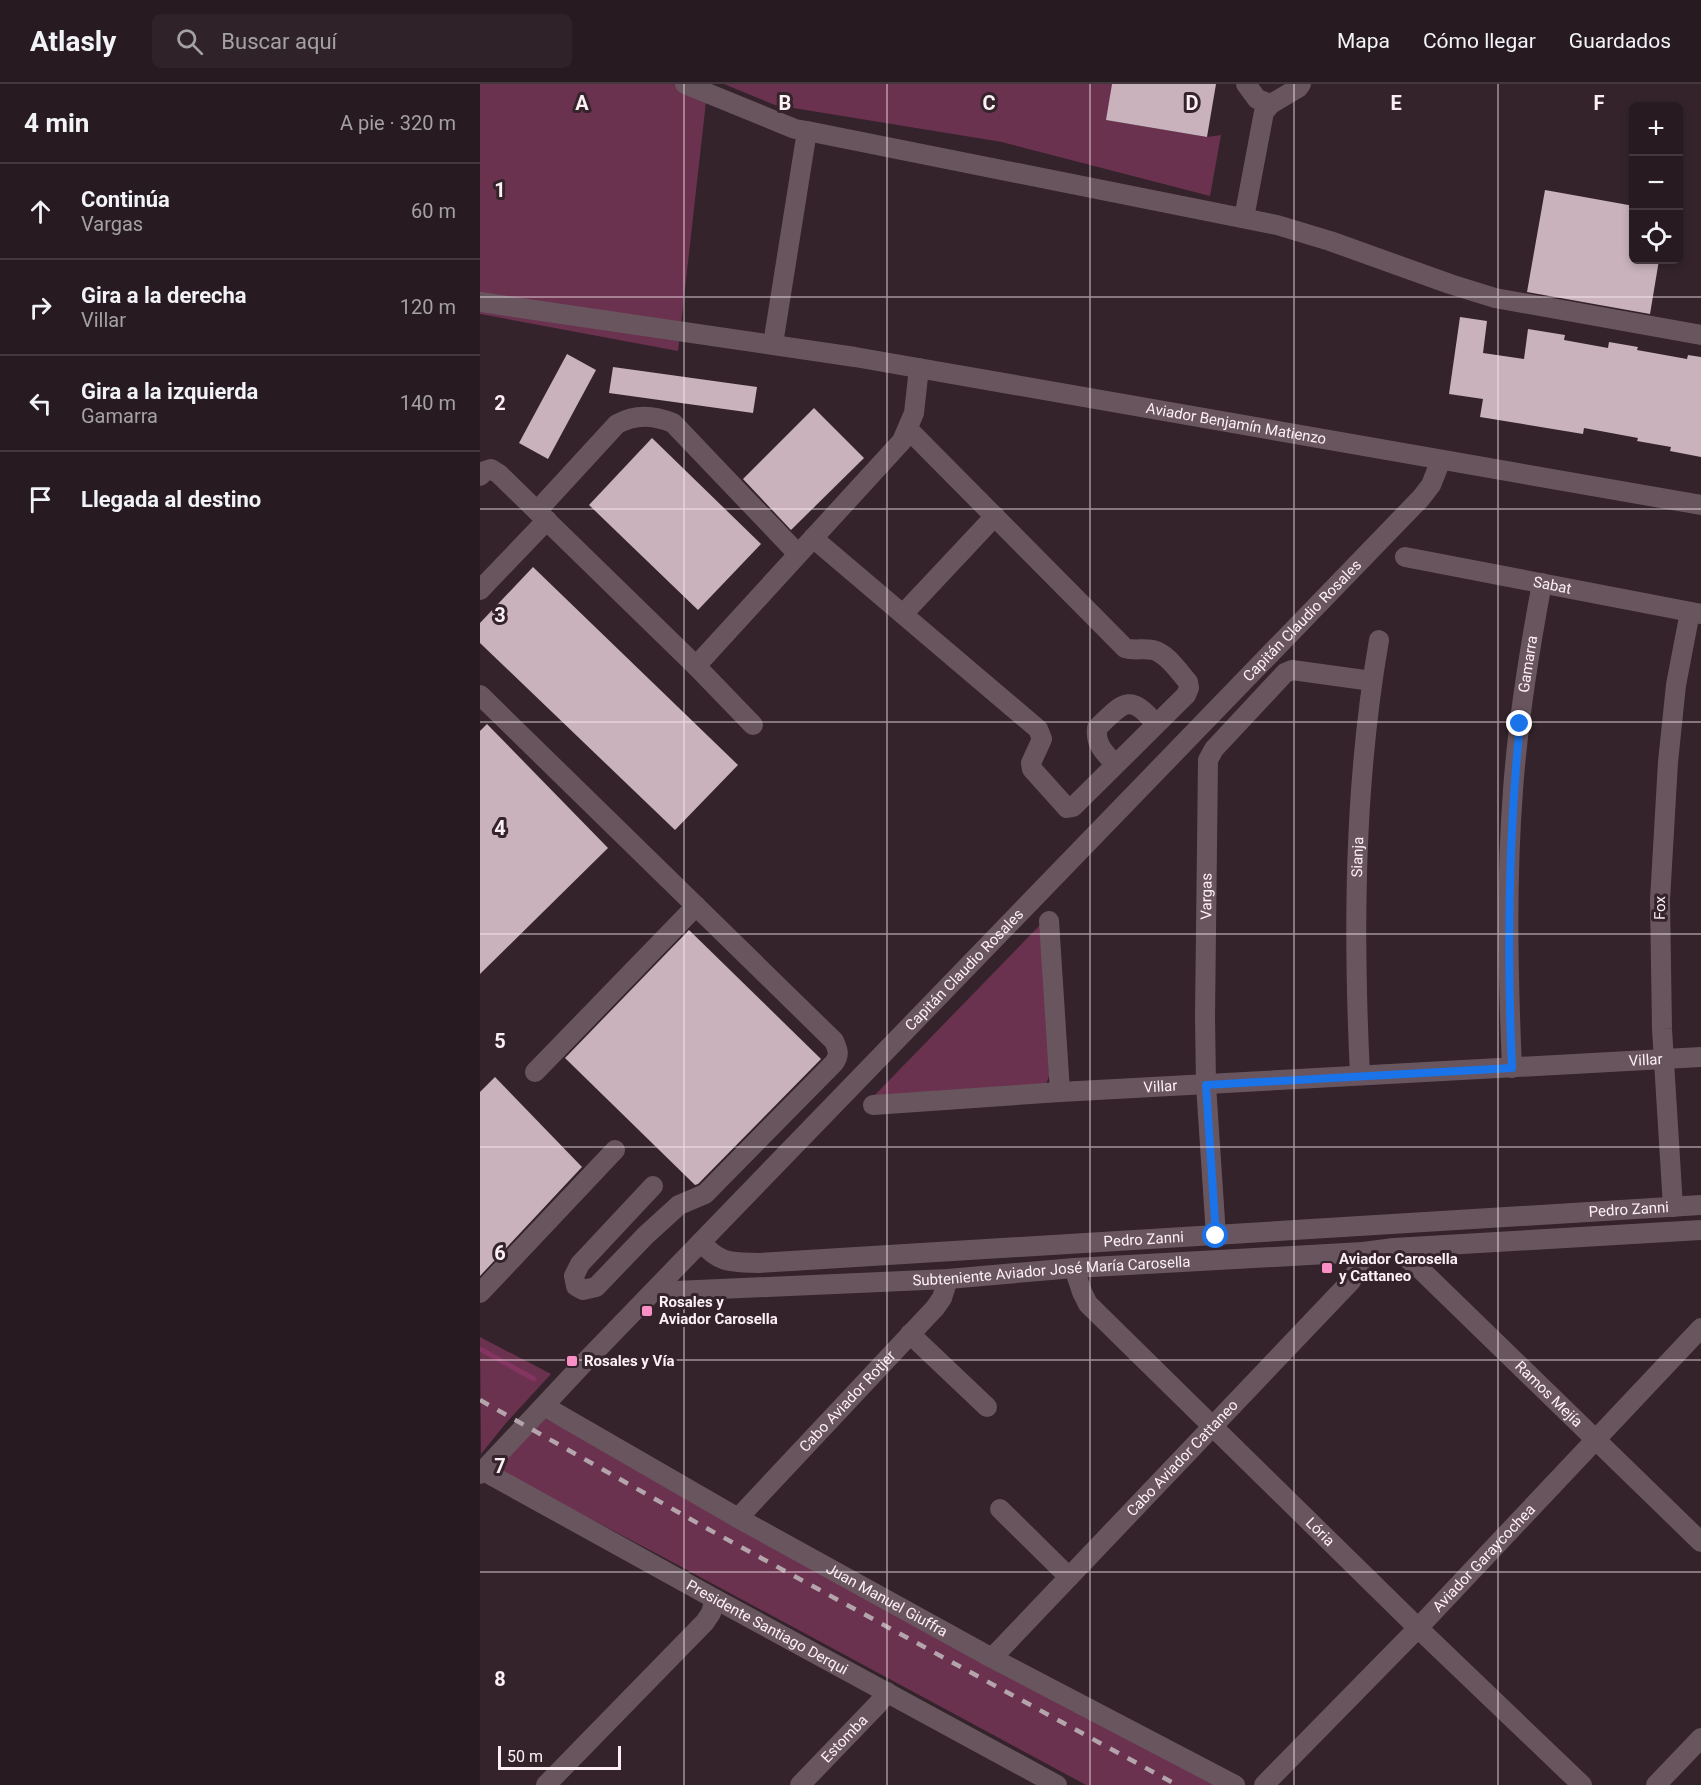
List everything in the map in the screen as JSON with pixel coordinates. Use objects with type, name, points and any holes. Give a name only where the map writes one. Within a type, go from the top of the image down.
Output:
[{"type":"street","points":[[685,84],[795,129],[1277,225],[1330,241],[1450,285],[1496,298],[1701,334]]},
{"type":"street","points":[[1246,84],[1257,99],[1271,104]]},
{"type":"street","points":[[1244,218],[1264,112],[1271,104],[1301,84]]},
{"type":"street","points":[[773,344],[807,131]]},
{"type":"street","name":"Aviador Benjamín Matienzo","points":[[480,302],[773,344],[919,368],[1701,505]]},
{"type":"street","points":[[696,666],[902,441],[914,414],[919,368]]},
{"type":"street","points":[[480,590],[540,529],[542,515],[617,424],[637,417],[660,418],[673,423],[798,554]]},
{"type":"street","points":[[813,538],[1038,729],[1042,739],[1030,763],[1032,769],[1067,808],[1072,807],[1186,695],[1189,688],[1188,682],[1160,653],[1153,650],[1125,648],[908,429]]},
{"type":"street","name":"Capitán Claudio Rosales","points":[[481,1471],[1421,498],[1431,485],[1441,460]]},
{"type":"street","points":[[480,476],[491,469],[499,474],[753,724]]},
{"type":"street","points":[[903,614],[995,516]]},
{"type":"street","name":"Sabat","points":[[1405,557],[1696,613]]},
{"type":"street","name":"Gamarra","points":[[1512,1068],[1508,936],[1513,790],[1528,660],[1542,583]]},
{"type":"street","name":"Fox","points":[[1672,1207],[1664,1059],[1660,900],[1668,762],[1676,685],[1696,613]]},
{"type":"street","name":"Sianja","points":[[1360,1075],[1356,875],[1365,732],[1378,640]]},
{"type":"street","name":"Vargas","points":[[1216,1236],[1206,1085],[1208,760],[1214,749],[1285,673],[1292,670],[1372,681]]},
{"type":"street","points":[[480,695],[834,1041],[838,1050],[838,1058],[705,1194],[679,1205],[646,1235],[596,1287],[583,1290],[576,1286],[574,1276],[580,1264],[653,1186]]},
{"type":"street","points":[[1151,777],[1097,743],[1097,728],[1120,706],[1128,704],[1138,706],[1145,711],[1152,728],[1172,755]]},
{"type":"street","points":[[535,1072],[696,906]]},
{"type":"street","points":[[1049,921],[1060,1092]]},
{"type":"street","name":"Villar","points":[[873,1105],[1060,1092],[1701,1057]]},
{"type":"street","points":[[480,1293],[615,1150]]},
{"type":"street","name":"Pedro Zanni","points":[[701,1242],[712,1255],[722,1260],[759,1263],[1701,1205]]},
{"type":"street","name":"Subteniente Aviador José María Carosella","points":[[653,1292],[948,1279],[1074,1268],[1701,1230]]},
{"type":"street","name":"Ramos Mejía","points":[[1394,1248],[1418,1267],[1701,1542]]},
{"type":"street","name":"Cabo Aviador Cattaneo","points":[[992,1659],[1351,1281],[1358,1269],[1363,1252]]},
{"type":"street","name":"Lória","points":[[1074,1268],[1088,1304],[1418,1628],[1582,1785]]},
{"type":"street","name":"Cabo Aviador Rotjer","points":[[738,1518],[938,1303],[948,1279]]},
{"type":"street","name":"Aviador Garaycochea","points":[[1264,1785],[1418,1628],[1701,1328]]},
{"type":"street","points":[[910,1334],[987,1407]]},
{"type":"street","name":"Juan Manuel Giuffra","points":[[544,1406],[738,1518],[992,1659],[1235,1785]]},
{"type":"street","name":"Presidente Santiago Derqui","points":[[481,1471],[1056,1785]]},
{"type":"street","points":[[1000,1509],[1069,1577]]},
{"type":"street","points":[[546,1785],[705,1622],[716,1599]]},
{"type":"street","name":"Estomba","points":[[800,1785],[887,1692]]},
{"type":"street","points":[[1656,1785],[1701,1738]]},
{"type":"shaded area","points":[[480,84],[708,84],[678,351],[480,314]]},
{"type":"shaded area","points":[[724,84],[1112,84],[1107,120],[1207,137],[1221,135],[1210,196],[1002,142],[775,105]]},
{"type":"shaded area","points":[[1040,925],[1050,1074],[1046,1084],[872,1098]]},
{"type":"shaded area","points":[[480,1337],[551,1374],[481,1454]]},
{"type":"shaded area","points":[[542,1417],[738,1518],[1235,1785],[1086,1785],[494,1468]]},
{"type":"building","points":[[1112,84],[1216,84],[1207,137],[1106,120]]},
{"type":"building","points":[[1545,190],[1629,205],[1629,264],[1658,264],[1650,314],[1527,292]]},
{"type":"building","points":[[1460,317],[1487,321],[1483,353],[1524,359],[1528,329],[1565,335],[1564,340],[1608,348],[1609,342],[1638,347],[1637,350],[1687,359],[1688,355],[1701,357],[1701,457],[1670,451],[1671,447],[1637,441],[1638,438],[1584,428],[1583,434],[1480,417],[1483,399],[1449,394]]},
{"type":"building","points":[[567,354],[596,370],[548,459],[519,443]]},
{"type":"building","points":[[613,367],[757,387],[753,413],[609,393]]},
{"type":"building","points":[[814,408],[864,458],[791,530],[743,479]]},
{"type":"building","points":[[652,438],[761,544],[698,610],[589,505]]},
{"type":"building","points":[[533,567],[738,765],[675,830],[480,643],[480,623]]},
{"type":"building","points":[[487,724],[608,848],[480,974],[480,731]]},
{"type":"building","points":[[689,930],[821,1059],[695,1185],[565,1058]]},
{"type":"building","points":[[495,1077],[582,1167],[480,1276],[480,1092]]},
{"type":"waterway","points":[[480,1349],[534,1379]]},
{"type":"railway","points":[[480,1400],[708,1529],[1177,1785]]},
{"type":"place","name":"Aviador Carosella y Cattaneo","points":[[1327,1268]]},
{"type":"place","name":"Rosales y Aviador Carosella","points":[[647,1311]]},
{"type":"place","name":"Rosales y Vía","points":[[572,1361]]},
{"type":"route","points":[[1216,1236],[1206,1085],[1512,1068],[1508,947],[1509,879],[1513,790],[1520,724]]}]
